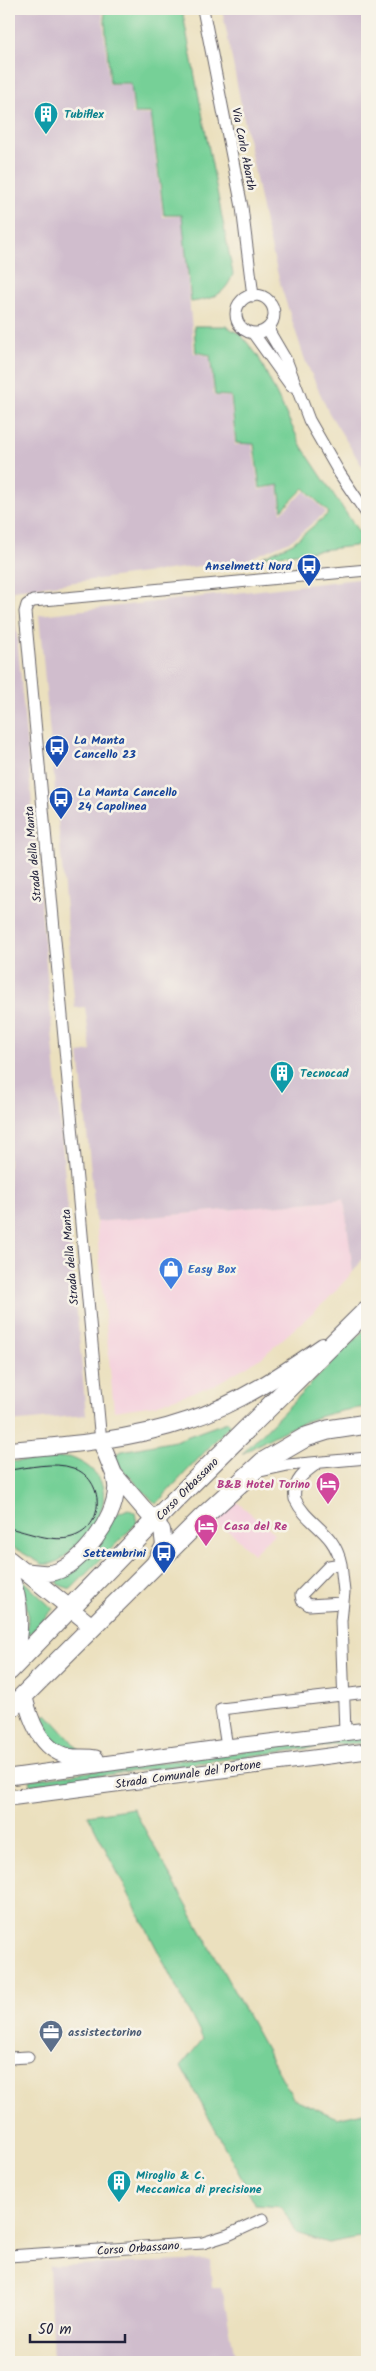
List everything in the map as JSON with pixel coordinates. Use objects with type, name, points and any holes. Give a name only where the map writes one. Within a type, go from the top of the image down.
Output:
[{"type":"main road","name":"Corso Orbassano","points":[[11,1668],[155,1521],[367,1310]]},
{"type":"main road","points":[[9,1450],[101,1442],[189,1421],[272,1381],[350,1328]]},
{"type":"main road","points":[[9,1710],[152,1566],[263,1462],[306,1437],[328,1430],[367,1424]]},
{"type":"main road","points":[[16,1572],[49,1573],[58,1571],[74,1560],[95,1539],[114,1501],[117,1488],[114,1474],[101,1442]]},
{"type":"main road","points":[[114,1474],[155,1521],[165,1536],[164,1545],[152,1566]]},
{"type":"main road","points":[[9,1559],[16,1572],[20,1618],[19,1642],[11,1668]]},
{"type":"main road","points":[[16,1572],[70,1608],[92,1626]]},
{"type":"street","name":"Via Carlo Abarth","points":[[203,9],[242,207],[253,296]]},
{"type":"street","points":[[300,400],[287,362],[270,333],[269,327],[274,315],[273,309],[266,298],[253,296],[240,303],[236,314],[243,328],[253,333],[300,400],[340,474],[367,514]]},
{"type":"street","points":[[253,333],[269,327]]},
{"type":"street","name":"Strada della Manta","points":[[101,1442],[25,612],[27,605],[34,602],[367,570]]},
{"type":"street","points":[[249,1474],[318,1462],[367,1458]]},
{"type":"street","points":[[318,1462],[300,1477],[296,1485],[295,1499],[298,1505],[333,1541],[341,1564],[344,1592],[341,1621],[346,1732]]},
{"type":"street","points":[[341,1564],[329,1566],[301,1594],[302,1600],[309,1605],[342,1603]]},
{"type":"street","name":"Strada Comunale del Portone","points":[[226,1747],[221,1709],[367,1692]]},
{"type":"street","points":[[24,1694],[34,1726],[44,1741],[52,1748],[67,1756],[89,1756],[117,1762]]},
{"type":"street","name":"Strada Comunale del Portone","points":[[9,1777],[367,1730]]},
{"type":"street","name":"Strada Comunale del Portone","points":[[9,1798],[367,1751]]},
{"type":"street","points":[[9,2058],[28,2057]]},
{"type":"street","name":"Corso Orbassano","points":[[9,2256],[203,2244],[228,2236],[262,2218]]},
{"type":"shaded area","points":[[9,9],[102,9],[109,84],[131,84],[132,114],[150,115],[163,217],[182,216],[194,353],[209,356],[214,396],[230,397],[235,445],[252,444],[259,490],[278,486],[281,513],[305,491],[326,512],[292,540],[246,560],[13,590],[86,1415],[9,1422]]},
{"type":"shaded area","points":[[222,9],[367,9],[367,474],[329,413],[305,360],[281,287],[263,214]]},
{"type":"shaded area","points":[[367,578],[367,1253],[353,1272],[344,1199],[96,1222],[79,1053],[91,1051],[85,1007],[75,1008],[39,615]]},
{"type":"shaded area","points":[[344,1199],[353,1272],[327,1300],[261,1358],[214,1385],[155,1405],[114,1411],[96,1222]]},
{"type":"shaded area","points":[[227,1494],[275,1533],[253,1554],[233,1534],[220,1527],[196,1524]]},
{"type":"shaded area","points":[[210,2260],[212,2288],[222,2288],[236,2362],[53,2362],[49,2266]]},
{"type":"green space","points":[[104,9],[182,9],[233,274],[226,287],[212,297],[191,302],[182,215],[164,215],[151,113],[134,113],[131,83],[110,83]]},
{"type":"green space","points":[[194,326],[226,326],[241,335],[258,356],[302,447],[360,534],[362,543],[354,546],[262,557],[293,543],[329,513],[304,488],[282,510],[279,485],[260,488],[254,444],[236,443],[231,396],[215,395],[210,355],[196,352]]},
{"type":"green space","points":[[367,1327],[367,1407],[349,1409],[317,1417],[287,1429],[242,1454]]},
{"type":"green space","points":[[227,1422],[230,1425],[156,1504],[119,1466],[115,1458],[116,1454],[122,1451],[175,1441]]},
{"type":"green space","points":[[69,1457],[86,1465],[97,1475],[103,1487],[104,1500],[100,1513],[84,1538],[69,1553],[55,1563],[42,1564],[9,1545],[9,1462]]},
{"type":"green space","points":[[128,1509],[135,1513],[137,1523],[71,1589],[59,1585],[57,1579],[117,1514]]},
{"type":"green space","points":[[19,1577],[53,1609],[25,1639],[28,1623],[27,1608]]},
{"type":"green space","points":[[47,1714],[83,1754],[78,1754],[51,1742],[37,1720]]},
{"type":"green space","points":[[367,1735],[367,1743],[340,1744],[30,1785],[29,1780]]},
{"type":"green space","points":[[133,1808],[293,2098],[337,2118],[367,2111],[367,2240],[365,2236],[328,2243],[296,2233],[282,2207],[256,2205],[181,2066],[203,2039],[88,1815]]},
{"type":"tram line","points":[[9,1470],[49,1465],[73,1468],[84,1474],[91,1482],[96,1492],[97,1503],[96,1514],[91,1524],[83,1532],[72,1537],[49,1538],[9,1528]]},
{"type":"place","name":"Tubiflex","points":[[46,135]]},
{"type":"place","name":"Anselmetti Nord","points":[[309,587]]},
{"type":"place","name":"La Manta Cancello 23","points":[[57,768]]},
{"type":"place","name":"La Manta Cancello 24 Capolinea","points":[[61,820]]},
{"type":"place","name":"Tecnocad","points":[[282,1094]]},
{"type":"place","name":"Easy Box","points":[[171,1290]]},
{"type":"place","name":"B&B Hotel Torino","points":[[328,1505]]},
{"type":"place","name":"Casa del Re","points":[[206,1547]]},
{"type":"place","name":"Settembrini","points":[[164,1574]]},
{"type":"place","name":"assistectorino","points":[[51,2053]]},
{"type":"place","name":"Miroglio & C. Meccanica di precisione","points":[[119,2203]]}]
